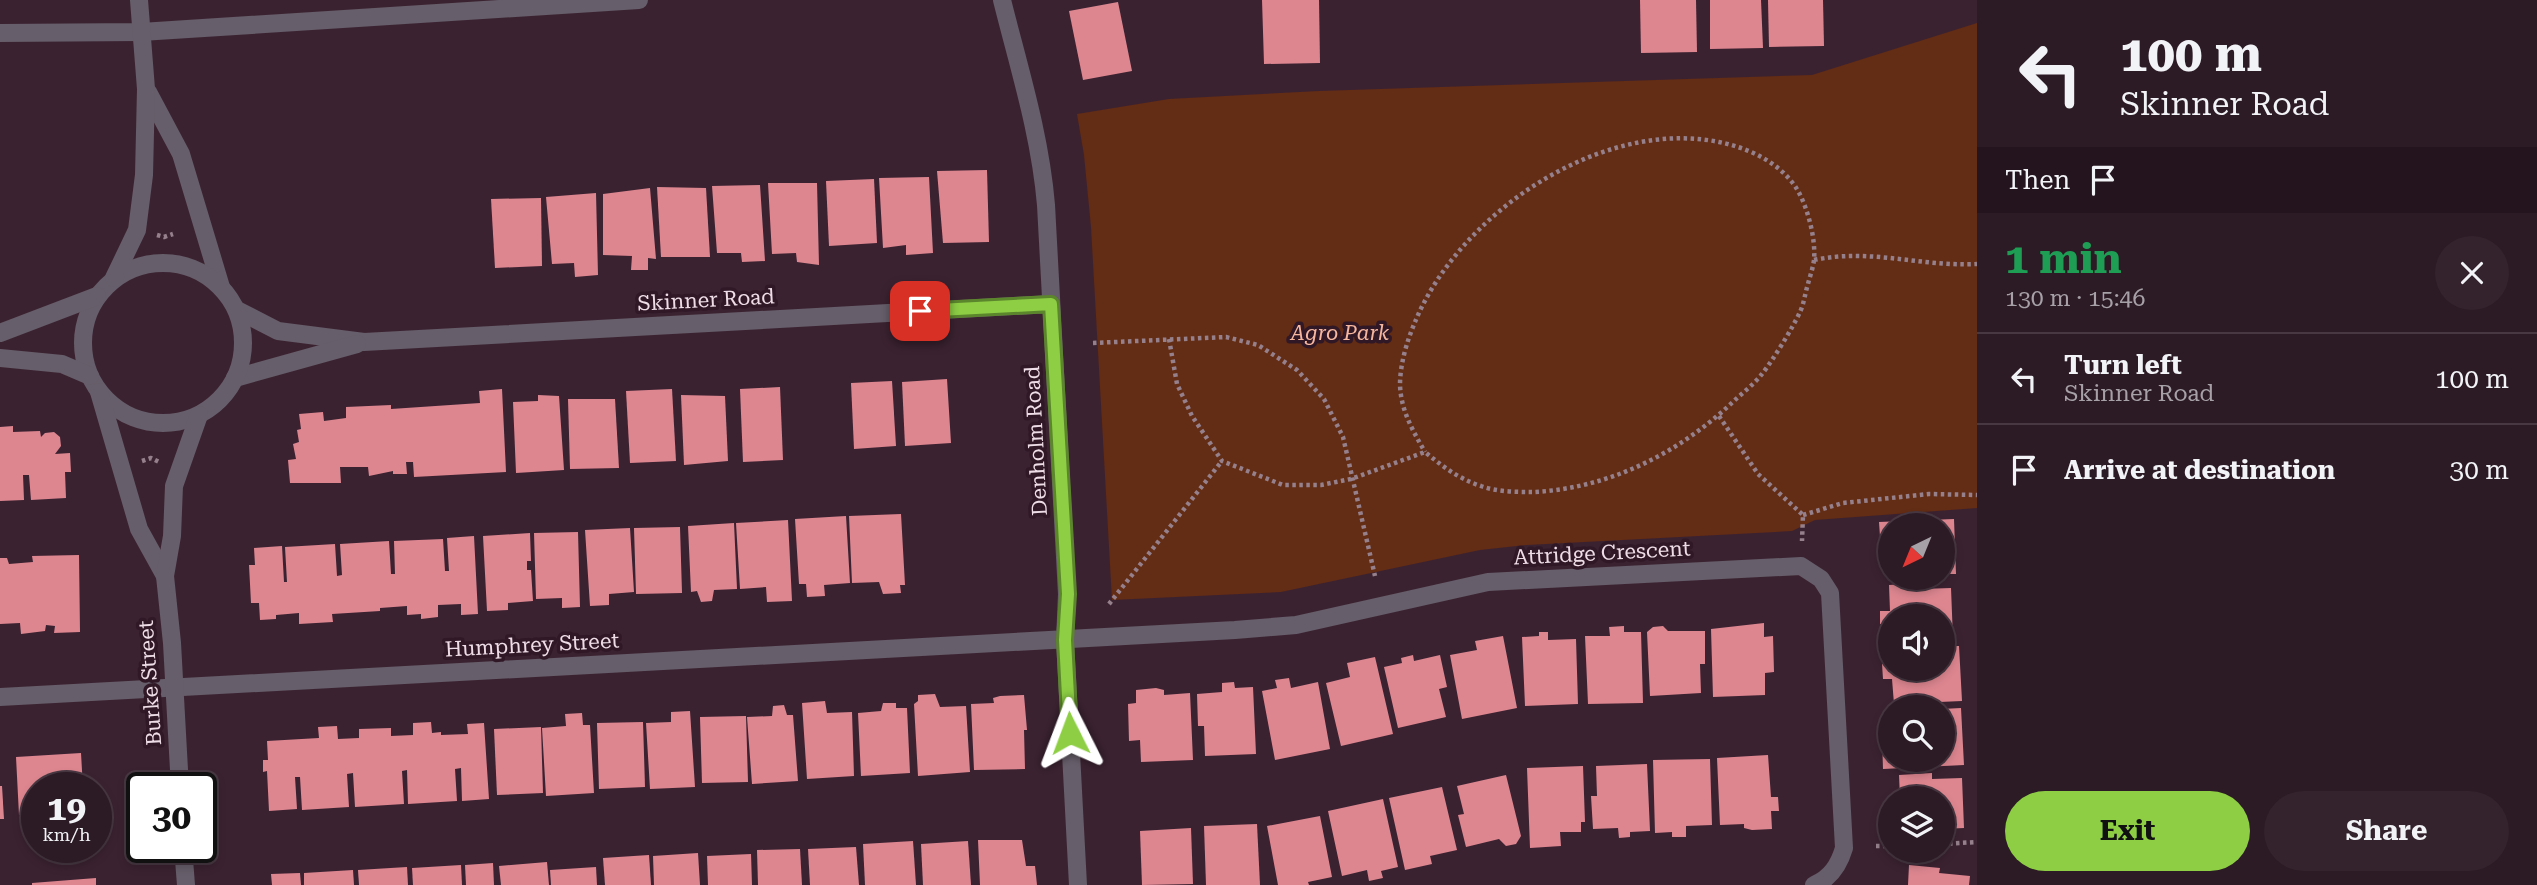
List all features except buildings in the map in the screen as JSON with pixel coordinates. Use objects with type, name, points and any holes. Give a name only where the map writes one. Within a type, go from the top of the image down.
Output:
[{"type":"street","points":[[94,383],[83,349],[85,321],[97,296],[114,278],[137,230],[144,175],[146,89],[139,0]]},
{"type":"street","points":[[0,33],[141,32],[639,0]]},
{"type":"street","name":"Denholm Road","points":[[1002,0],[1041,157],[1046,205],[1068,594],[1065,640],[1078,885]]},
{"type":"street","points":[[146,89],[181,154],[221,287]]},
{"type":"street","points":[[0,358],[62,364],[94,383],[119,410],[144,421],[172,423],[199,415],[220,399],[235,378],[243,356],[243,333],[237,310],[221,287],[202,272],[181,264],[157,262],[134,267],[114,278]]},
{"type":"street","points":[[0,333],[97,296]]},
{"type":"street","name":"Skinner Road","points":[[237,310],[278,331],[364,342],[1051,304]]},
{"type":"street","name":"Skinner Road","points":[[235,378],[364,342]]},
{"type":"street","name":"Burke Street","points":[[94,383],[139,529],[165,576]]},
{"type":"street","name":"Burke Street","points":[[179,772],[172,643],[165,576],[172,536],[174,486],[199,415]]},
{"type":"street","name":"Attridge Crescent","points":[[1065,640],[1296,625],[1488,582],[1801,566],[1821,579],[1830,593],[1843,848],[1839,864],[1829,876],[1814,885]]},
{"type":"street","name":"Humphrey Street","points":[[0,697],[1065,640]]},
{"type":"street","points":[[184,863],[186,885]]},
{"type":"path","points":[[1675,139],[1708,140],[1742,147],[1773,164],[1795,186],[1809,214],[1814,260],[1800,312],[1762,374],[1719,416],[1672,450],[1631,470],[1566,490],[1517,492],[1483,487],[1450,472],[1425,452],[1407,420],[1400,385],[1406,344],[1423,303],[1445,267],[1471,236],[1507,205],[1548,177],[1593,156],[1635,144],[1675,139]]},
{"type":"path","points":[[1814,260],[1838,255],[1871,255],[1960,265],[1977,264]]},
{"type":"path","points":[[1093,343],[1226,337],[1258,345],[1297,370],[1324,399],[1343,437],[1375,576]]},
{"type":"path","points":[[1169,339],[1177,384],[1192,416],[1222,461],[1283,485],[1321,485],[1351,479],[1425,452]]},
{"type":"path","points":[[1719,416],[1758,474],[1803,515],[1802,541]]},
{"type":"path","points":[[142,461],[151,458],[160,462]]},
{"type":"path","points":[[1110,604],[1222,461]]},
{"type":"path","points":[[1803,515],[1843,503],[1929,494],[1977,495]]},
{"type":"path","points":[[1955,843],[1977,842]]},
{"type":"green space","name":"Agro Park","points":[[1977,23],[1977,508],[1878,513],[1878,515],[1815,520],[1792,531],[1527,545],[1480,550],[1281,592],[1112,600],[1091,227],[1077,114],[1169,99],[1319,91],[1812,75]]},
{"type":"route","points":[[920,311],[1051,304],[1068,594],[1065,640],[1070,733]]}]
